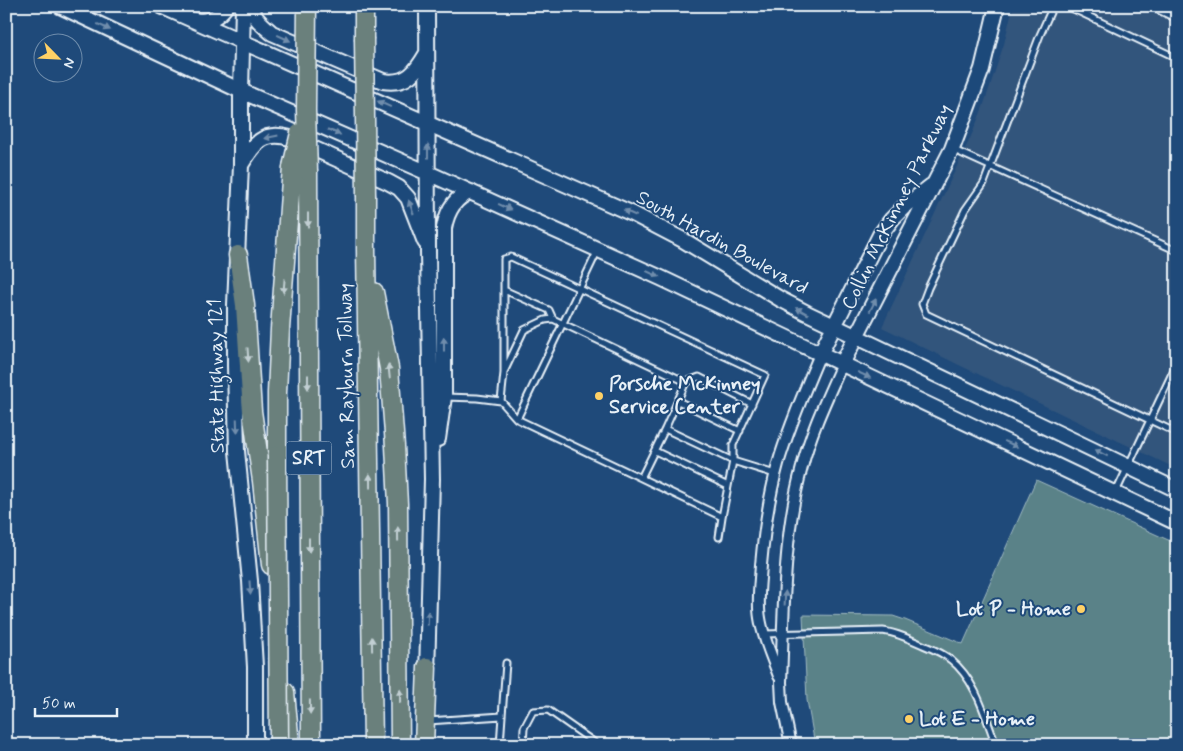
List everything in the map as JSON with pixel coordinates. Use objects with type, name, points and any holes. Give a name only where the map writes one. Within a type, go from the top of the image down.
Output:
[{"type":"highway","points":[[279,745],[277,393],[280,329],[306,110],[307,6]]},
{"type":"highway","name":"Sam Rayburn Tollway","points":[[364,6],[373,745]]},
{"type":"highway","name":"Sam Rayburn Tollway","points":[[300,169],[311,745]]},
{"type":"highway","points":[[366,249],[390,368],[398,504],[400,745]]},
{"type":"highway","points":[[238,254],[245,304],[252,411],[262,481],[290,745]]},
{"type":"highway","points":[[426,745],[427,667]]},
{"type":"main road","points":[[60,6],[241,91],[661,278],[1177,523]]},
{"type":"main road","name":"South Hardin Boulevard","points":[[161,6],[633,214],[690,244],[780,299],[834,327],[1177,490]]},
{"type":"main road","points":[[192,20],[207,21],[214,19],[226,6]]},
{"type":"main road","name":"State Highway 121","points":[[243,6],[241,165],[235,340],[237,451],[255,668],[255,745]]},
{"type":"main road","points":[[249,6],[260,23],[272,33],[390,83],[409,77],[420,66],[428,53]]},
{"type":"main road","points":[[426,745],[432,479],[428,252],[427,6]]},
{"type":"main road","name":"Collin McKinney Parkway","points":[[842,364],[952,149],[982,69],[997,6]]},
{"type":"main road","points":[[241,165],[260,140],[279,135],[290,138],[388,182],[399,188],[408,198],[428,252]]},
{"type":"main road","points":[[820,354],[880,235],[904,207],[936,181]]},
{"type":"main road","points":[[432,479],[444,397],[444,228],[453,205],[461,196],[471,192]]},
{"type":"street","points":[[780,682],[760,618],[762,556],[776,474],[786,439],[820,354]]},
{"type":"street","points":[[791,745],[780,682],[788,554],[797,487],[807,448],[842,364]]},
{"type":"lane","points":[[1052,6],[984,183],[965,210],[922,304],[926,314],[1177,433]]},
{"type":"lane","points":[[1067,6],[1177,58]]},
{"type":"lane","points":[[1150,6],[1177,19]]},
{"type":"lane","points":[[952,149],[1177,251]]},
{"type":"lane","points":[[517,419],[598,249]]},
{"type":"lane","points":[[501,401],[504,373],[504,258],[511,257],[765,375],[733,445],[733,461],[719,537]]},
{"type":"lane","points":[[504,290],[549,310],[553,319]]},
{"type":"lane","points":[[504,373],[524,330],[545,320],[553,319],[686,382],[699,377],[752,404]]},
{"type":"lane","points":[[1116,494],[1177,363]]},
{"type":"lane","points":[[641,478],[686,382]]},
{"type":"lane","points":[[444,397],[501,401],[517,419],[722,516]]},
{"type":"lane","points":[[678,401],[740,431]]},
{"type":"lane","points":[[665,429],[733,461],[776,474]]},
{"type":"lane","points":[[655,451],[728,486]]},
{"type":"lane","points":[[764,634],[883,631],[906,637],[942,654],[956,664],[971,685],[980,702],[996,745]]},
{"type":"lane","points":[[500,745],[506,663]]},
{"type":"lane","points":[[523,745],[524,728],[533,711],[548,710],[598,745]]},
{"type":"lane","points":[[427,721],[502,716]]},
{"type":"shaded area","points":[[1013,6],[1177,6],[1177,469],[882,327],[972,134],[1004,44]]},
{"type":"green space","points":[[1036,480],[1177,544],[1177,745],[815,745],[807,700],[803,615],[893,616],[963,644]]},
{"type":"place","name":"Porsche McKinney Service Center","points":[[599,396]]},
{"type":"place","name":"Lot P - Home","points":[[1081,609]]},
{"type":"place","name":"Lot E - Home","points":[[909,719]]}]
